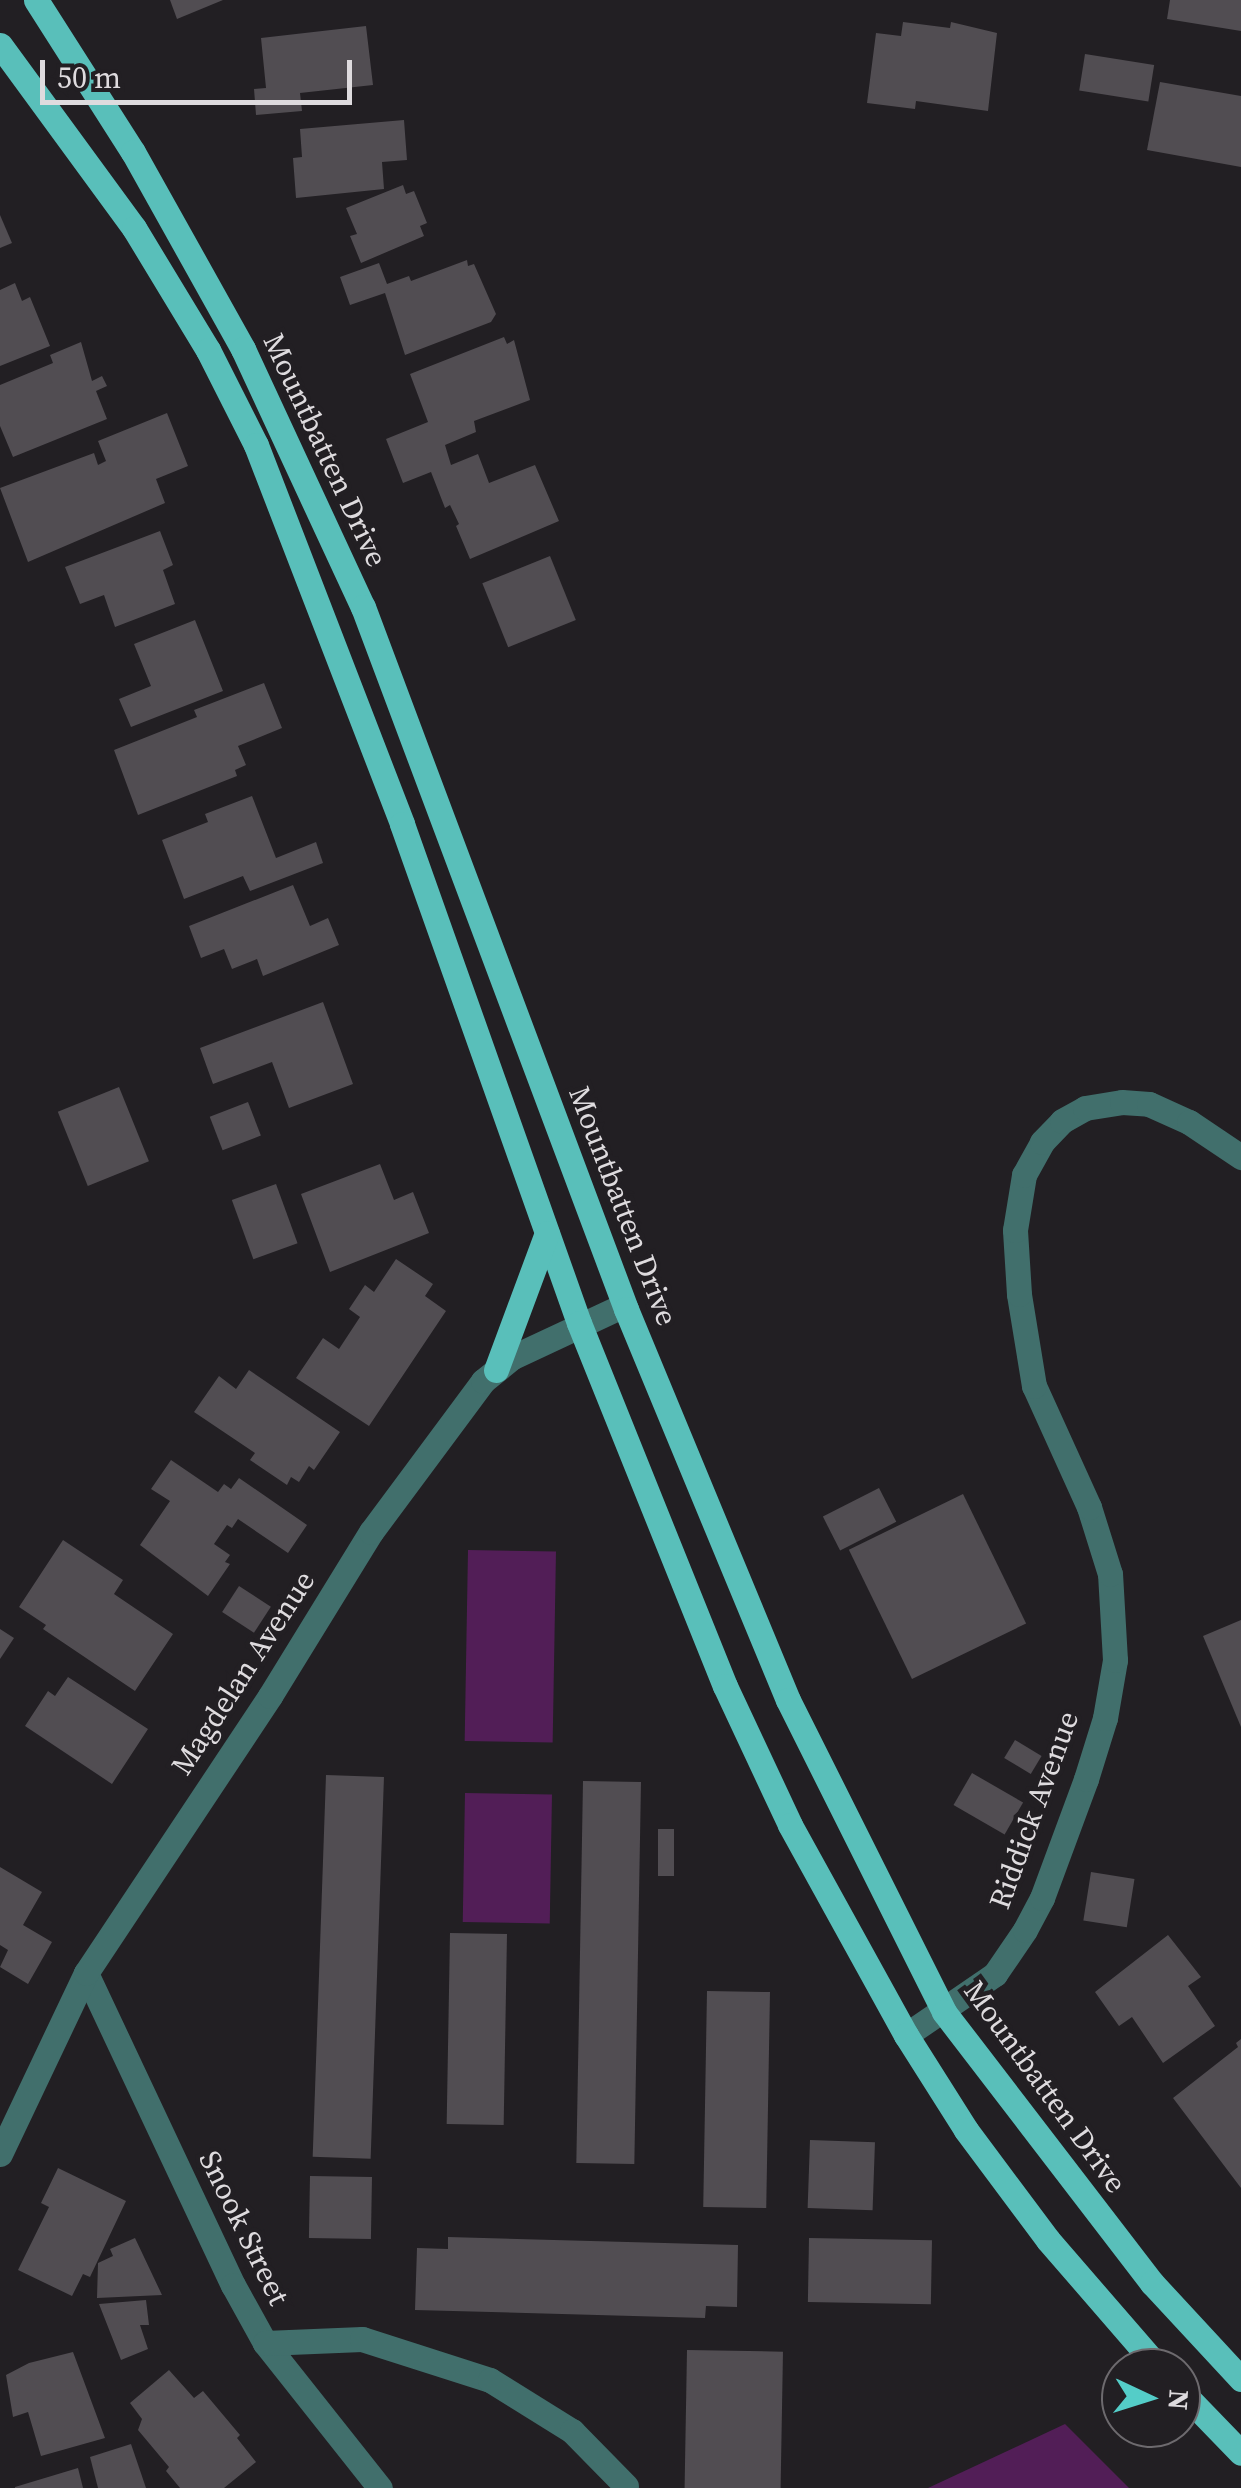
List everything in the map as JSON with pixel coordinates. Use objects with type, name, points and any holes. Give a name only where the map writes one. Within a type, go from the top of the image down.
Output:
[{"type":"main road","name":"Mountbatten Drive","points":[[36,0],[134,152],[242,349],[363,606],[624,1305],[788,1700],[944,2012],[1152,2283],[1241,2379]]},
{"type":"main road","name":"Mountbatten Drive","points":[[0,46],[134,228],[208,350],[256,445],[402,824],[579,1323],[724,1686],[790,1824],[906,2036],[966,2130],[1048,2240],[1142,2348]]},
{"type":"main road","points":[[496,1370],[547,1233]]},
{"type":"main road","points":[[1201,2412],[1241,2453]]},
{"type":"street","name":"Riddick Avenue","points":[[906,2036],[995,1974],[1042,1898],[1105,1718],[1114,1660],[1110,1574],[1089,1507],[1034,1386],[1019,1294],[1015,1230],[1024,1175],[1042,1142],[1062,1120],[1085,1108],[1122,1102],[1149,1104],[1189,1122],[1241,1157]]},
{"type":"street","name":"Magdelan Avenue","points":[[0,2154],[86,1973],[270,1696],[371,1532],[496,1370],[511,1358],[579,1323],[624,1305]]},
{"type":"street","name":"Snook Street","points":[[86,1973],[233,2285],[265,2342],[380,2488]]},
{"type":"street","points":[[265,2342],[362,2339],[490,2380],[572,2430],[626,2486]]},
{"type":"shaded area","points":[[468,1550],[556,1552],[553,1743],[465,1741]]},
{"type":"shaded area","points":[[465,1793],[552,1795],[550,1923],[463,1922]]},
{"type":"shaded area","points":[[1065,2424],[1129,2488],[928,2488]]},
{"type":"building","points":[[170,0],[223,0],[177,19]]},
{"type":"building","points":[[1170,0],[1241,0],[1241,31],[1167,19]]},
{"type":"building","points":[[903,22],[950,28],[951,22],[997,33],[988,111],[916,101],[915,109],[867,103],[876,33],[901,36]]},
{"type":"building","points":[[366,26],[373,85],[300,93],[302,111],[256,115],[254,89],[266,88],[261,38]]},
{"type":"building","points":[[1085,54],[1154,65],[1148,101],[1079,91]]},
{"type":"building","points":[[1160,82],[1241,96],[1241,167],[1147,150]]},
{"type":"building","points":[[404,120],[407,160],[382,162],[384,189],[296,198],[293,158],[302,157],[300,129]]},
{"type":"building","points":[[403,185],[406,194],[414,191],[427,223],[420,226],[424,236],[361,263],[350,236],[357,234],[346,208]]},
{"type":"building","points":[[0,215],[12,243],[0,248]]},
{"type":"building","points":[[467,260],[468,266],[474,264],[496,314],[491,322],[405,355],[385,293],[350,305],[340,277],[379,263],[387,284],[409,276],[411,281]]},
{"type":"building","points":[[15,283],[22,301],[30,297],[50,346],[0,366],[0,290]]},
{"type":"building","points":[[504,337],[507,344],[514,340],[530,400],[474,421],[476,432],[445,445],[451,465],[478,454],[489,483],[535,465],[559,521],[470,559],[456,526],[459,524],[450,505],[445,508],[431,472],[403,483],[386,439],[428,422],[410,374]]},
{"type":"building","points":[[81,342],[92,381],[102,376],[107,386],[96,391],[107,419],[13,457],[0,426],[0,385],[53,363],[50,355]]},
{"type":"building","points":[[167,413],[188,466],[156,479],[165,503],[28,562],[0,488],[94,453],[98,465],[106,461],[98,441]]},
{"type":"building","points":[[160,531],[173,565],[163,570],[175,604],[115,627],[104,595],[80,604],[65,567]]},
{"type":"building","points":[[550,556],[576,620],[508,647],[482,583]]},
{"type":"building","points":[[195,620],[223,691],[131,727],[119,699],[151,686],[134,644]]},
{"type":"building","points":[[264,683],[282,728],[238,746],[246,765],[235,770],[237,776],[138,815],[114,750],[197,717],[194,710]]},
{"type":"building","points":[[252,796],[276,858],[316,842],[323,863],[250,891],[243,876],[184,899],[162,840],[208,822],[205,814]]},
{"type":"building","points":[[293,885],[310,926],[328,918],[339,945],[263,976],[257,959],[232,969],[224,949],[201,958],[189,926]]},
{"type":"building","points":[[323,1002],[353,1084],[289,1108],[272,1062],[213,1084],[200,1048]]},
{"type":"building","points":[[119,1087],[149,1161],[88,1186],[58,1112]]},
{"type":"building","points":[[248,1102],[261,1136],[223,1150],[210,1117]]},
{"type":"building","points":[[380,1164],[394,1200],[413,1192],[429,1233],[330,1272],[301,1194]]},
{"type":"building","points":[[276,1184],[298,1243],[253,1259],[232,1200]]},
{"type":"building","points":[[396,1259],[433,1284],[425,1296],[446,1311],[369,1426],[296,1378],[323,1338],[339,1349],[360,1317],[349,1309],[365,1285],[374,1292]]},
{"type":"building","points":[[249,1370],[340,1432],[314,1470],[309,1466],[299,1482],[291,1477],[287,1485],[250,1460],[255,1453],[194,1412],[219,1376],[236,1389]]},
{"type":"building","points":[[171,1460],[218,1492],[224,1484],[231,1489],[239,1478],[307,1525],[288,1553],[238,1519],[232,1528],[227,1525],[214,1544],[230,1555],[225,1562],[230,1564],[208,1596],[140,1545],[170,1501],[151,1489]]},
{"type":"building","points":[[879,1488],[896,1522],[840,1550],[823,1517]]},
{"type":"building","points":[[963,1494],[1026,1623],[912,1679],[849,1550]]},
{"type":"building","points":[[63,1540],[123,1580],[114,1594],[173,1634],[135,1691],[43,1629],[46,1625],[19,1607]]},
{"type":"building","points":[[239,1586],[271,1607],[254,1633],[222,1612]]},
{"type":"building","points":[[1241,1620],[1241,1727],[1203,1636]]},
{"type":"building","points":[[0,1629],[14,1638],[0,1659]]},
{"type":"building","points":[[68,1677],[148,1729],[112,1784],[25,1726],[48,1691],[55,1696]]},
{"type":"building","points":[[1015,1740],[1042,1756],[1031,1774],[1004,1758]]},
{"type":"building","points":[[972,1773],[1023,1802],[1005,1835],[954,1805]]},
{"type":"building","points":[[326,1775],[384,1777],[371,2159],[313,2157]]},
{"type":"building","points":[[583,1781],[641,1782],[634,2164],[576,2163]]},
{"type":"building","points":[[658,1829],[674,1829],[674,1876],[658,1876]]},
{"type":"building","points":[[0,1867],[42,1892],[23,1925],[52,1942],[28,1984],[0,1967],[8,1950],[0,1945]]},
{"type":"building","points":[[1091,1872],[1134,1879],[1127,1927],[1083,1920]]},
{"type":"building","points":[[450,1933],[507,1934],[504,2125],[447,2124]]},
{"type":"building","points":[[1168,1935],[1201,1977],[1188,1986],[1215,2026],[1163,2063],[1132,2017],[1119,2026],[1095,1992]]},
{"type":"building","points":[[707,1991],[770,1992],[766,2208],[703,2207]]},
{"type":"building","points":[[1241,2039],[1241,2188],[1173,2098],[1238,2047],[1236,2043]]},
{"type":"building","points":[[810,2140],[875,2142],[873,2210],[808,2208]]},
{"type":"building","points":[[58,2168],[126,2201],[90,2277],[83,2274],[72,2296],[18,2270],[49,2207],[41,2203]]},
{"type":"building","points":[[310,2176],[372,2177],[371,2239],[309,2238]]},
{"type":"building","points":[[448,2237],[738,2245],[737,2307],[706,2306],[705,2318],[415,2310],[417,2248],[448,2249]]},
{"type":"building","points":[[135,2238],[162,2295],[97,2298],[98,2263],[113,2256],[110,2249]]},
{"type":"building","points":[[809,2238],[932,2240],[931,2304],[808,2302]]},
{"type":"building","points":[[146,2300],[149,2325],[140,2325],[148,2349],[121,2360],[99,2304]]},
{"type":"building","points":[[687,2350],[783,2352],[781,2488],[685,2488]]},
{"type":"building","points":[[73,2352],[105,2438],[41,2456],[28,2412],[13,2417],[6,2375],[29,2363]]},
{"type":"building","points":[[169,2370],[194,2398],[203,2391],[240,2435],[237,2438],[256,2462],[224,2488],[180,2488],[166,2471],[169,2467],[138,2430],[142,2419],[130,2403]]},
{"type":"building","points":[[131,2444],[146,2488],[98,2488],[90,2457]]},
{"type":"building","points":[[78,2468],[83,2488],[15,2488],[15,2487]]}]
